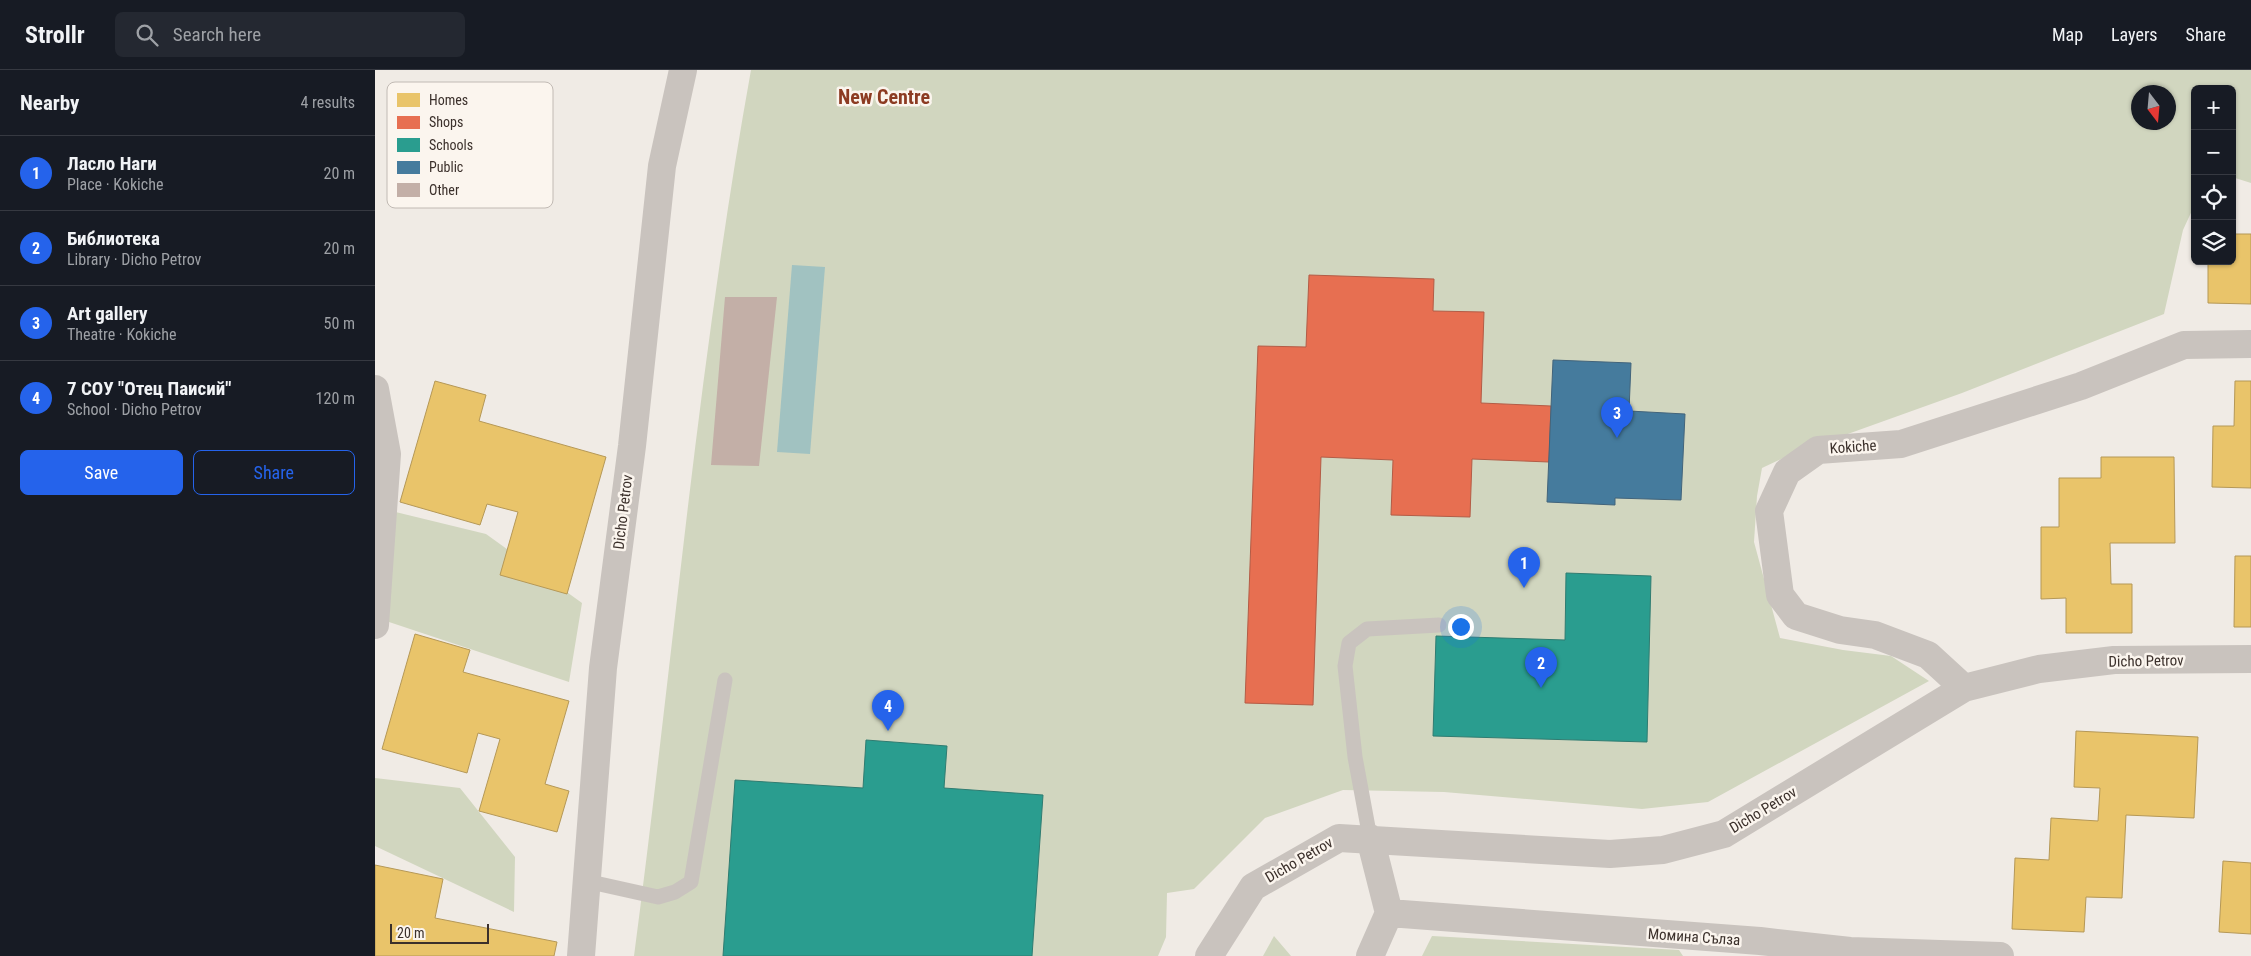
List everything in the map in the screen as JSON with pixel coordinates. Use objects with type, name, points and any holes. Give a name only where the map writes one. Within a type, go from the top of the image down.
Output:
[{"type":"street","name":"Dicho Petrov","points":[[581,956],[603,668],[632,446],[662,166],[683,70]]},
{"type":"street","name":"Kokiche","points":[[1964,688],[1928,655],[1875,635],[1840,630],[1796,616],[1780,595],[1769,511],[1787,472],[1818,450],[1901,444],[2081,386],[2184,345],[2251,344]]},
{"type":"street","points":[[375,389],[387,454],[375,625]]},
{"type":"street","name":"Dicho Petrov","points":[[1209,956],[1253,887],[1339,838],[1370,838],[1610,854],[1663,850],[1724,834],[1964,688],[2039,669],[2114,660],[2251,660]]},
{"type":"street","points":[[1370,838],[1389,913],[1370,956]]},
{"type":"street","name":"Момина Сълза","points":[[1389,913],[1760,941],[1850,950],[2000,956]]},
{"type":"lane","points":[[1370,838],[1355,757],[1345,666],[1349,643],[1367,629],[1439,625]]},
{"type":"lane","points":[[586,881],[658,897],[675,892],[691,882],[725,680]]},
{"type":"green space","points":[[751,70],[2251,70],[2251,183],[2236,178],[2236,85],[2191,85],[2191,213],[2183,230],[2164,314],[1962,393],[1792,454],[1762,468],[1757,496],[1754,542],[1780,638],[1843,650],[1891,656],[1929,681],[1708,802],[1642,809],[1444,792],[1343,790],[1265,818],[1194,889],[1167,893],[1166,937],[1158,956],[634,956],[687,512],[732,180]]},
{"type":"green space","points":[[375,507],[486,534],[582,603],[569,682],[383,620]]},
{"type":"green space","points":[[375,778],[460,788],[515,857],[514,912],[375,846]]},
{"type":"green space","points":[[1274,936],[1291,956],[1263,956]]},
{"type":"green space","points":[[1432,936],[1679,950],[1683,956],[1422,956]]},
{"type":"water","points":[[792,265],[825,267],[810,454],[777,452]]},
{"type":"building: Homes","points":[[2236,234],[2251,234],[2251,304],[2208,303],[2208,265],[2236,265]]},
{"type":"building: Homes","points":[[435,381],[486,395],[479,421],[606,457],[567,594],[500,575],[518,512],[487,504],[480,525],[400,502]]},
{"type":"building: Homes","points":[[2235,381],[2251,381],[2251,488],[2212,487],[2213,426],[2234,426]]},
{"type":"building: Homes","points":[[2101,457],[2174,457],[2175,543],[2110,543],[2111,584],[2132,584],[2132,633],[2066,633],[2066,598],[2041,599],[2041,527],[2059,527],[2059,478],[2101,478]]},
{"type":"building: Homes","points":[[2235,556],[2251,556],[2251,627],[2234,627]]},
{"type":"building: Homes","points":[[415,634],[470,650],[463,672],[569,701],[545,784],[569,791],[557,832],[479,811],[500,739],[478,733],[467,773],[382,749]]},
{"type":"building: Homes","points":[[2076,731],[2198,737],[2194,818],[2126,815],[2122,898],[2086,897],[2084,932],[2012,929],[2015,858],[2049,860],[2051,818],[2098,821],[2100,788],[2074,787]]},
{"type":"building: Homes","points":[[2223,861],[2251,863],[2251,934],[2219,932]]},
{"type":"building: Homes","points":[[375,865],[443,879],[435,918],[557,942],[554,956],[375,956]]},
{"type":"building: Shops","points":[[1309,275],[1434,279],[1433,311],[1484,312],[1481,403],[1551,406],[1549,462],[1472,459],[1470,517],[1391,515],[1393,460],[1321,457],[1313,705],[1245,703],[1258,346],[1306,347]]},
{"type":"building: Schools","points":[[1566,573],[1651,576],[1647,742],[1433,736],[1436,636],[1565,640]]},
{"type":"building: Schools","points":[[866,740],[947,746],[944,788],[1043,795],[1032,956],[723,956],[735,780],[863,788]]},
{"type":"building: Public","points":[[1553,360],[1631,363],[1629,411],[1685,414],[1681,500],[1615,498],[1615,505],[1547,502]]},
{"type":"building: Other","points":[[725,297],[777,297],[759,466],[711,465]]},
{"type":"place","name":"Art gallery","points":[[1617,438]]},
{"type":"place","name":"Ласло Наги","points":[[1524,588]]},
{"type":"place","name":"Библиотека","points":[[1541,688]]},
{"type":"place","name":"7 СОУ \"Отец Паисий\"","points":[[888,731]]},
{"type":"district","name":"New Centre","points":[[884,97]]}]
